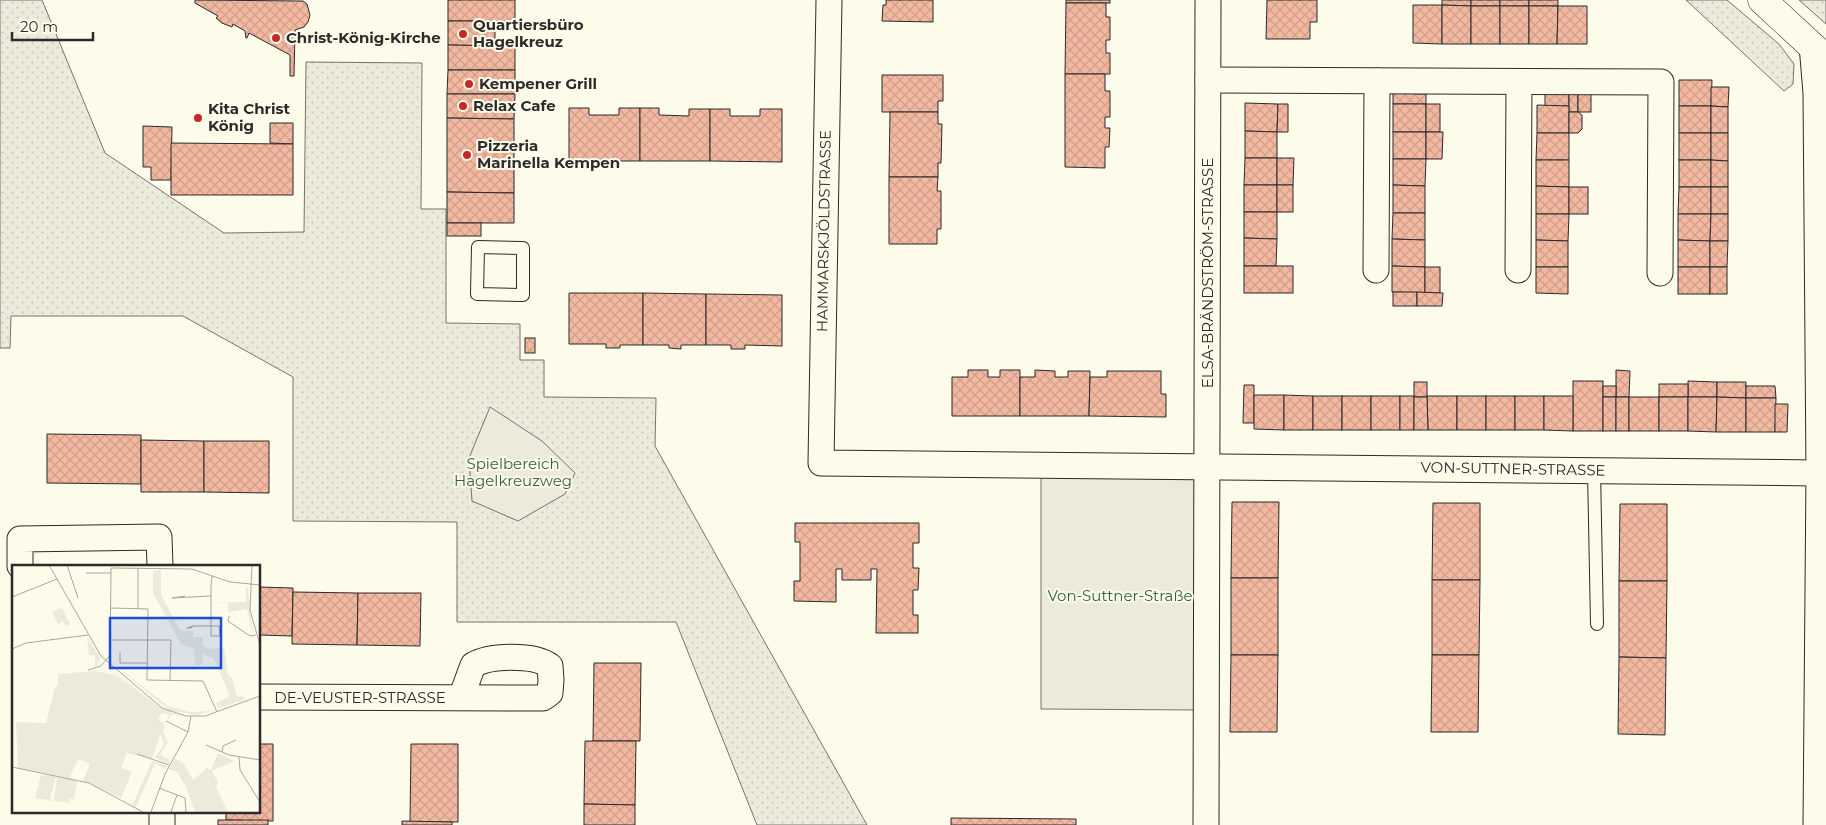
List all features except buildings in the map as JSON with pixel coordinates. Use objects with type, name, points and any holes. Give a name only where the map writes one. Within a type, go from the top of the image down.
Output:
[{"type":"street","name":"HAMMARSKJÖLDSTRASSE","points":[[821,463],[828,0]]},
{"type":"street","name":"ELSA-BRÄNDSTRÖM-STRASSE","points":[[1208,0],[1208,466]]},
{"type":"street","points":[[1762,0],[1819,52],[1816,93],[1822,229],[1816,825]]},
{"type":"street","points":[[1208,80],[1661,82],[1660,273]]},
{"type":"street","points":[[1376,270],[1377,81]]},
{"type":"street","points":[[1518,270],[1519,82]]},
{"type":"street","name":"VON-SUTTNER-STRASSE","points":[[821,463],[1819,472]]},
{"type":"street","points":[[1206,825],[1208,466]]},
{"type":"street","points":[[20,565],[20,539],[159,537],[160,565]]},
{"type":"street","name":"DE-VEUSTER-STRASSE","points":[[260,697],[461,698]]},
{"type":"street","points":[[162,812],[162,825]]},
{"type":"lane","points":[[478,248],[523,248],[523,295],[477,294],[478,248]]},
{"type":"lane","points":[[1594,470],[1597,624]]},
{"type":"lane","points":[[1816,825],[1826,825]]},
{"type":"green space","points":[[0,0],[42,0],[105,153],[224,233],[304,232],[306,62],[422,63],[421,209],[446,209],[446,323],[520,324],[520,360],[544,360],[544,397],[656,398],[655,446],[867,825],[757,825],[676,622],[457,622],[457,522],[293,521],[293,377],[183,316],[11,316],[10,348],[0,348]]},
{"type":"green space","points":[[1686,0],[1727,0],[1779,44],[1794,64],[1793,84],[1784,91]]},
{"type":"green space","points":[[1799,0],[1826,0],[1826,24]]},
{"type":"green space","name":"Spielbereich Hagelkreuzweg","points":[[490,407],[542,441],[575,473],[565,494],[518,521],[472,501],[469,458]]},
{"type":"green space","name":"Von-Suttner-Straße","points":[[1041,475],[1192,476],[1201,484],[1199,710],[1041,709]]},
{"type":"place","name":"Quartiersbüro Hagelkreuz","points":[[463,34]]},
{"type":"place","name":"Christ-König-Kirche","points":[[276,38]]},
{"type":"place","name":"Kempener Grill","points":[[469,84]]},
{"type":"place","name":"Relax Cafe","points":[[463,106]]},
{"type":"place","name":"Kita Christ König","points":[[198,118]]},
{"type":"place","name":"Pizzeria Marinella Kempen","points":[[467,155]]}]
